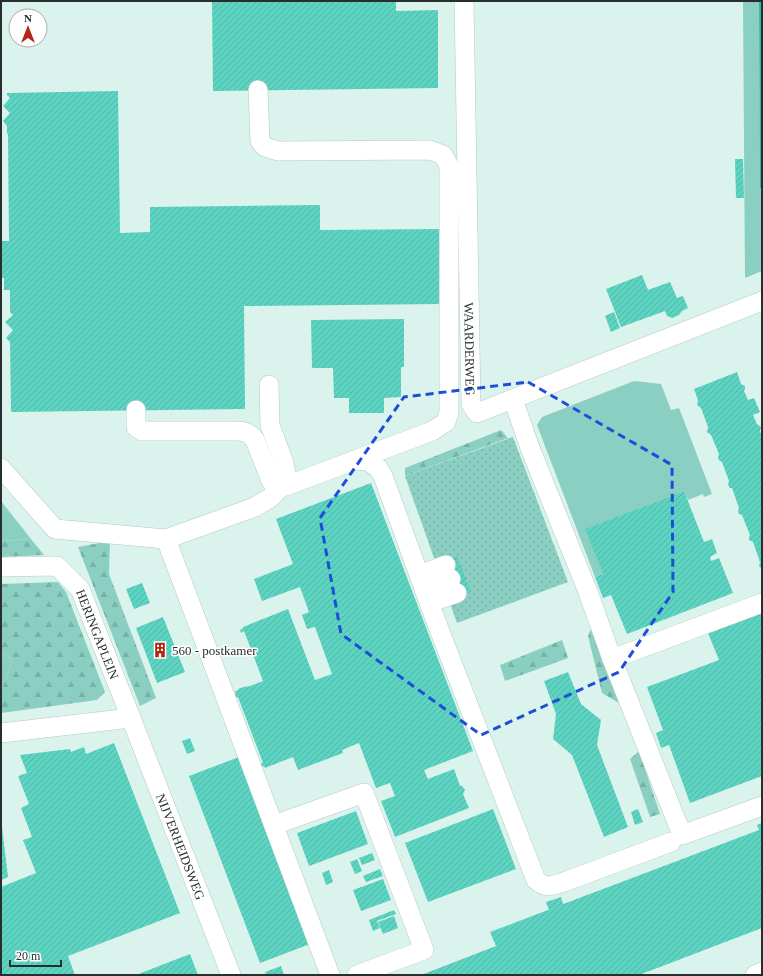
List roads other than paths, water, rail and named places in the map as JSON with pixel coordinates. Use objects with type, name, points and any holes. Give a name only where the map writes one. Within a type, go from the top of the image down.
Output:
[{"type":"street","name":"WAARDERWEG","points":[[464,1],[470,404],[477,413],[762,301]]},
{"type":"street","points":[[136,410],[136,427],[142,431],[245,431],[255,440],[271,481],[276,486],[286,486],[432,431],[446,422],[449,412],[449,166],[443,155],[430,150],[278,151],[265,147],[260,141],[258,90]]},
{"type":"street","points":[[1,468],[55,529],[166,540],[255,506],[270,498],[282,486],[286,475],[284,463],[270,425],[269,385]]},
{"type":"street","points":[[513,399],[530,448],[588,592],[612,659],[682,835],[762,806]]},
{"type":"street","points":[[355,460],[368,461],[378,468],[383,476],[424,589],[536,880],[542,885],[550,886],[671,842]]},
{"type":"street","points":[[166,540],[330,975]]},
{"type":"street","name":"HERINGAPLEIN","points":[[1,567],[57,566],[80,589],[131,718]]},
{"type":"street","points":[[424,589],[451,579],[424,589]]},
{"type":"street","points":[[612,659],[762,603]]},
{"type":"street","points":[[1,733],[131,718]]},
{"type":"street","name":"NIJVERHEIDSWEG","points":[[131,718],[231,975]]},
{"type":"street","points":[[274,824],[364,793],[424,950],[357,975]]},
{"type":"street","points":[[756,975],[762,972]]},
{"type":"place","name":"560 - postkamer","points":[[160,650]]}]
